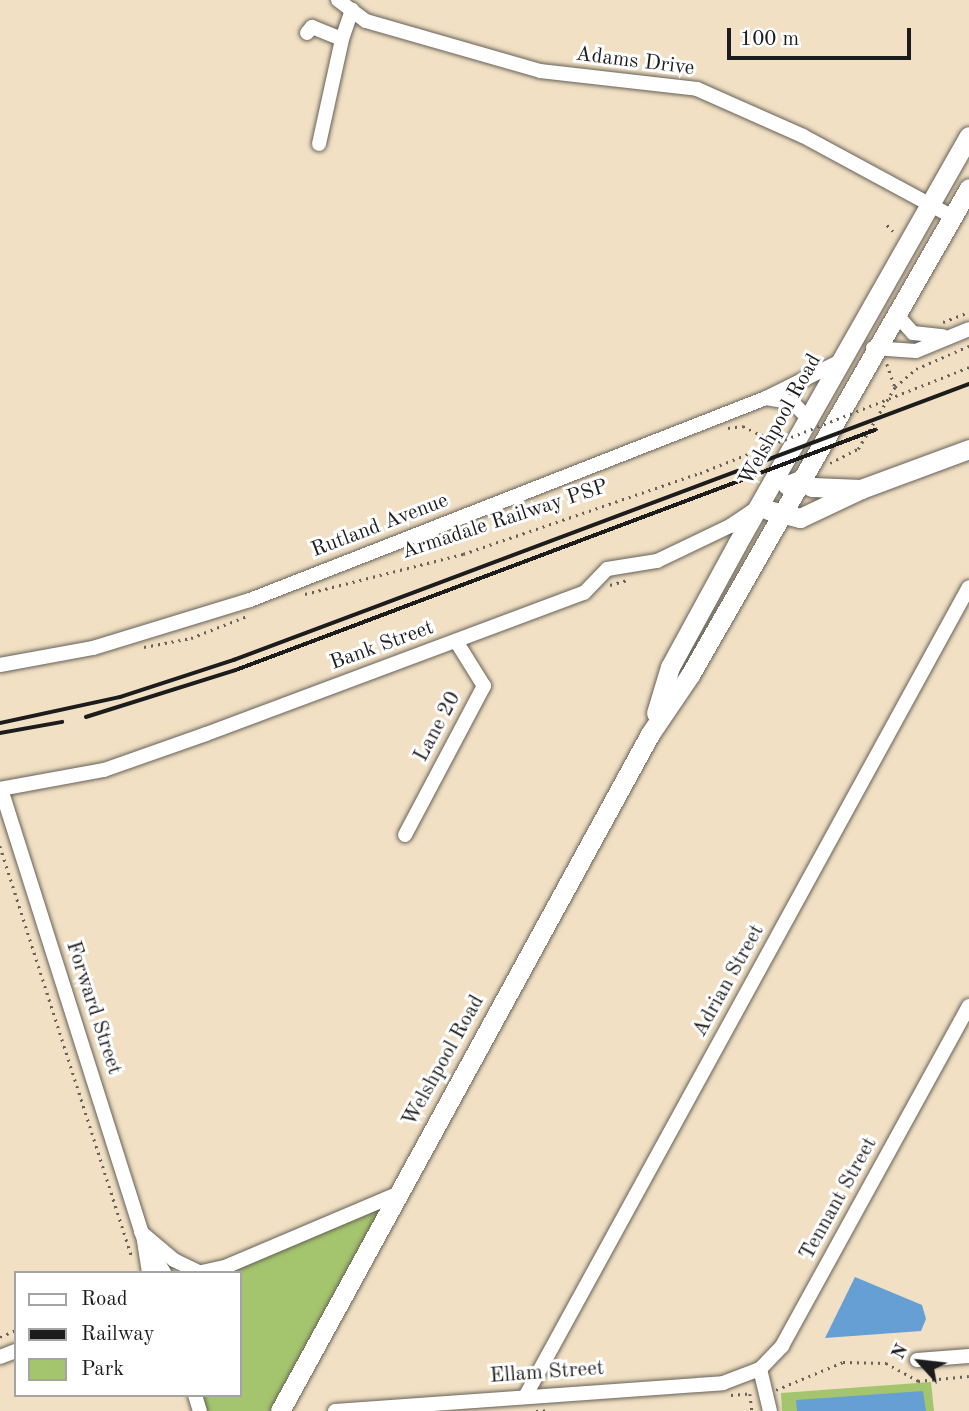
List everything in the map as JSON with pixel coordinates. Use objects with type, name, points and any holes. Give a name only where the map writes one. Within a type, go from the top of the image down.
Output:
[{"type":"main road","name":"Welshpool Road","points":[[650,734],[670,667],[761,492],[808,418],[969,135]]},
{"type":"main road","name":"Welshpool Road","points":[[281,1411],[650,734],[690,675],[873,348],[969,188]]},
{"type":"main road","points":[[862,489],[812,487],[798,481],[761,492],[779,515],[800,518],[862,489],[969,449]]},
{"type":"street","name":"Adams Drive","points":[[338,0],[366,21],[540,71],[697,89],[803,136],[953,217]]},
{"type":"street","points":[[319,144],[342,38],[352,10]]},
{"type":"street","points":[[307,33],[313,27],[342,38]]},
{"type":"street","points":[[895,313],[906,329],[920,336],[951,335]]},
{"type":"street","points":[[873,348],[907,353],[969,329]]},
{"type":"street","name":"Rutland Avenue","points":[[0,665],[93,648],[250,600],[766,398],[839,362]]},
{"type":"street","points":[[766,398],[793,403],[808,418]]},
{"type":"street","name":"Bank Street","points":[[1,789],[134,761],[584,593],[607,569],[657,561],[730,526],[761,492]]},
{"type":"street","name":"Adrian Street","points":[[526,1395],[969,587]]},
{"type":"street","name":"Lane 20","points":[[405,835],[484,686],[456,641]]},
{"type":"street","name":"Forward Street","points":[[1,789],[143,1237],[149,1271]]},
{"type":"street","name":"Tennant Street","points":[[760,1369],[782,1346],[969,1006]]},
{"type":"street","points":[[222,1270],[397,1194]]},
{"type":"street","points":[[143,1237],[174,1260],[196,1271]]},
{"type":"street","name":"Forward Street","points":[[143,1237],[163,1271]]},
{"type":"street","points":[[916,1360],[969,1356]]},
{"type":"street","points":[[760,1369],[770,1411]]},
{"type":"street","name":"Ellam Street","points":[[335,1411],[526,1395],[723,1383],[760,1369]]},
{"type":"path","points":[[822,470],[858,449],[895,387],[916,369],[969,346]]},
{"type":"path","name":"Armadale Railway PSP","points":[[292,597],[463,554],[700,472],[969,368]]},
{"type":"path","points":[[761,435],[764,443],[761,492]]},
{"type":"path","points":[[141,648],[218,630],[253,612]]},
{"type":"path","points":[[0,846],[132,1257]]},
{"type":"path","points":[[750,1394],[752,1411]]},
{"type":"green space","points":[[397,1194],[280,1411],[202,1411],[198,1397],[242,1397],[242,1271],[224,1271]]},
{"type":"green space","points":[[931,1382],[934,1411],[782,1411],[781,1393]]},
{"type":"water","points":[[855,1277],[922,1305],[926,1319],[921,1331],[825,1338]]},
{"type":"water","points":[[923,1391],[926,1411],[797,1411],[796,1400]]},
{"type":"railway","points":[[0,723],[120,697],[234,660],[969,384]]},
{"type":"railway","points":[[86,717],[236,670],[875,430]]},
{"type":"railway","points":[[0,733],[62,722]]}]
